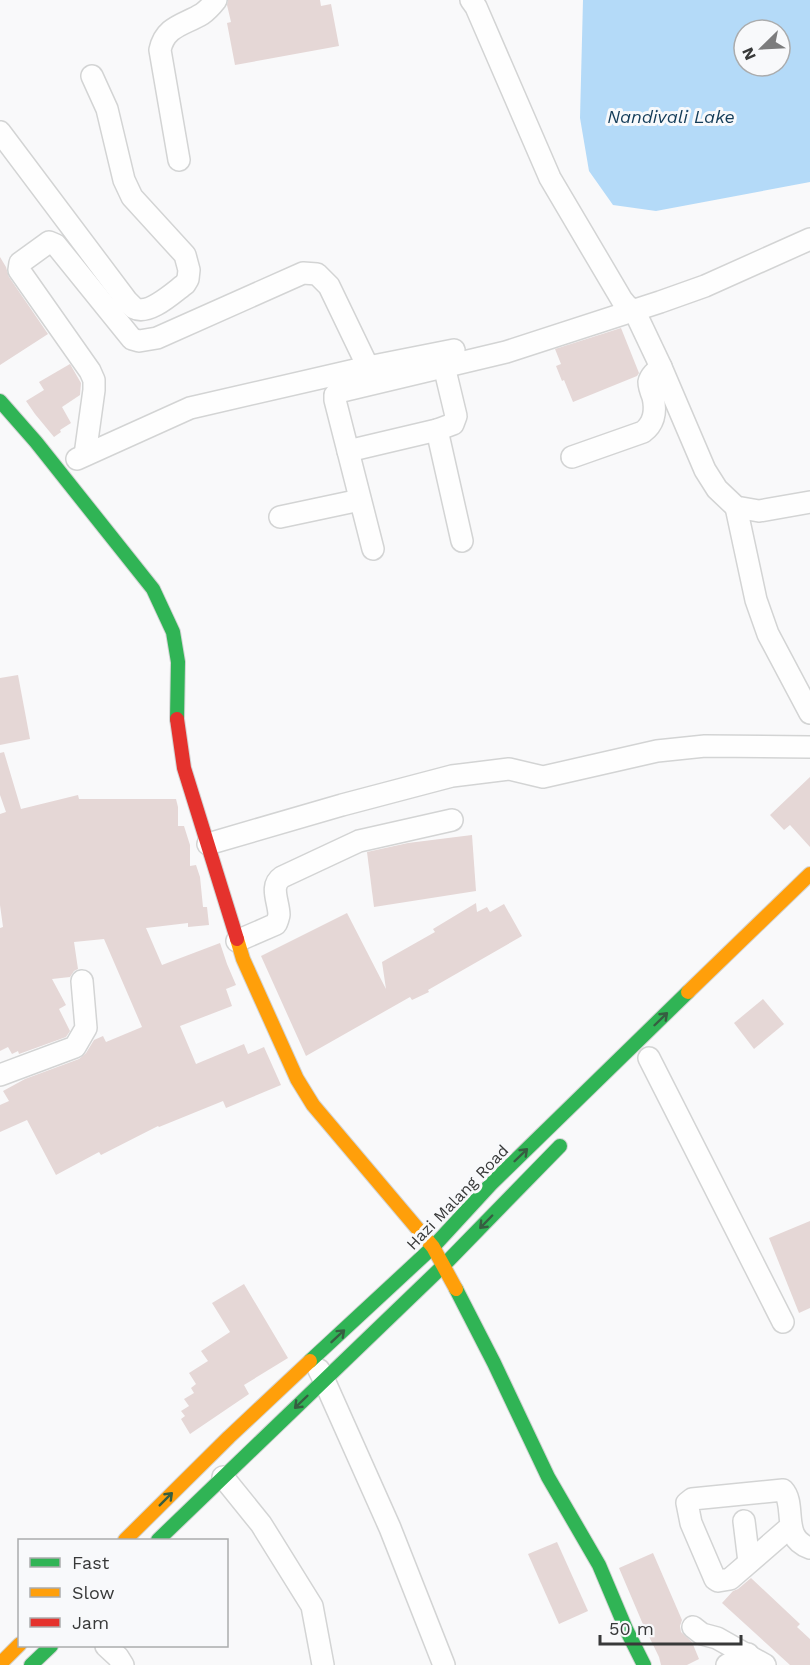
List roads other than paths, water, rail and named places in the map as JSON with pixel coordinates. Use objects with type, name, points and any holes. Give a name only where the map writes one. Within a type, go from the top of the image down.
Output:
[{"type":"main road","points":[[0,401],[36,442],[153,589],[174,632],[178,662],[177,717],[184,768],[243,959],[297,1079],[336,1134],[433,1247],[444,1265],[548,1477],[599,1565],[644,1665]]},
{"type":"main road","name":"Hazi Malang Road","points":[[126,1539],[229,1437],[433,1247],[491,1184],[810,874]]},
{"type":"main road","points":[[159,1539],[444,1265],[573,1132]]},
{"type":"main road","points":[[0,1664],[18,1646]]},
{"type":"main road","points":[[31,1665],[50,1647]]},
{"type":"street","points":[[179,160],[160,50],[162,41],[170,30],[202,14],[216,0]]},
{"type":"street","points":[[471,0],[550,178],[628,305],[661,367],[705,470],[717,489],[736,507],[759,511],[810,502]]},
{"type":"street","points":[[0,132],[127,301],[140,309],[155,306],[186,284],[189,270],[185,255],[132,196],[123,174],[107,109],[92,76]]},
{"type":"street","points":[[56,468],[190,408],[470,347],[705,286],[810,239]]},
{"type":"street","points":[[85,456],[94,380],[19,270],[20,263],[49,242],[56,245],[132,339],[139,341],[156,338],[303,273],[317,274],[329,286],[368,368]]},
{"type":"street","points":[[373,549],[334,400],[338,392],[506,352],[628,305]]},
{"type":"street","points":[[348,451],[437,430],[453,424],[456,420],[444,366]]},
{"type":"street","points":[[572,457],[643,432],[650,427],[655,415],[650,380],[661,367]]},
{"type":"street","points":[[437,430],[462,541]]},
{"type":"street","points":[[280,517],[360,500]]},
{"type":"street","points":[[736,507],[756,600],[768,634],[810,713]]},
{"type":"street","points":[[207,844],[452,776],[509,769],[543,777],[657,751],[705,746],[810,747]]},
{"type":"street","points":[[237,941],[276,924],[279,915],[275,887],[277,881],[282,877],[359,841],[452,820]]},
{"type":"street","points":[[0,1075],[75,1047],[86,1028],[82,981]]},
{"type":"street","points":[[649,1058],[783,1322]]},
{"type":"street","points":[[312,1360],[324,1380],[390,1528],[444,1665]]},
{"type":"street","points":[[223,1477],[261,1524],[312,1606],[323,1665]]},
{"type":"street","points":[[790,1527],[726,1581],[718,1581],[715,1579],[691,1523],[687,1503],[692,1499],[783,1490],[788,1496],[790,1527],[798,1540],[810,1548]]},
{"type":"street","points":[[744,1521],[749,1562]]},
{"type":"street","points":[[693,1627],[702,1634],[717,1638],[757,1660]]},
{"type":"street","points":[[107,1647],[123,1665]]},
{"type":"street","points":[[727,1665],[757,1660]]},
{"type":"water","name":"Nandivali Lake","points":[[583,0],[810,0],[810,182],[656,211],[613,205],[589,171],[580,118]]}]
